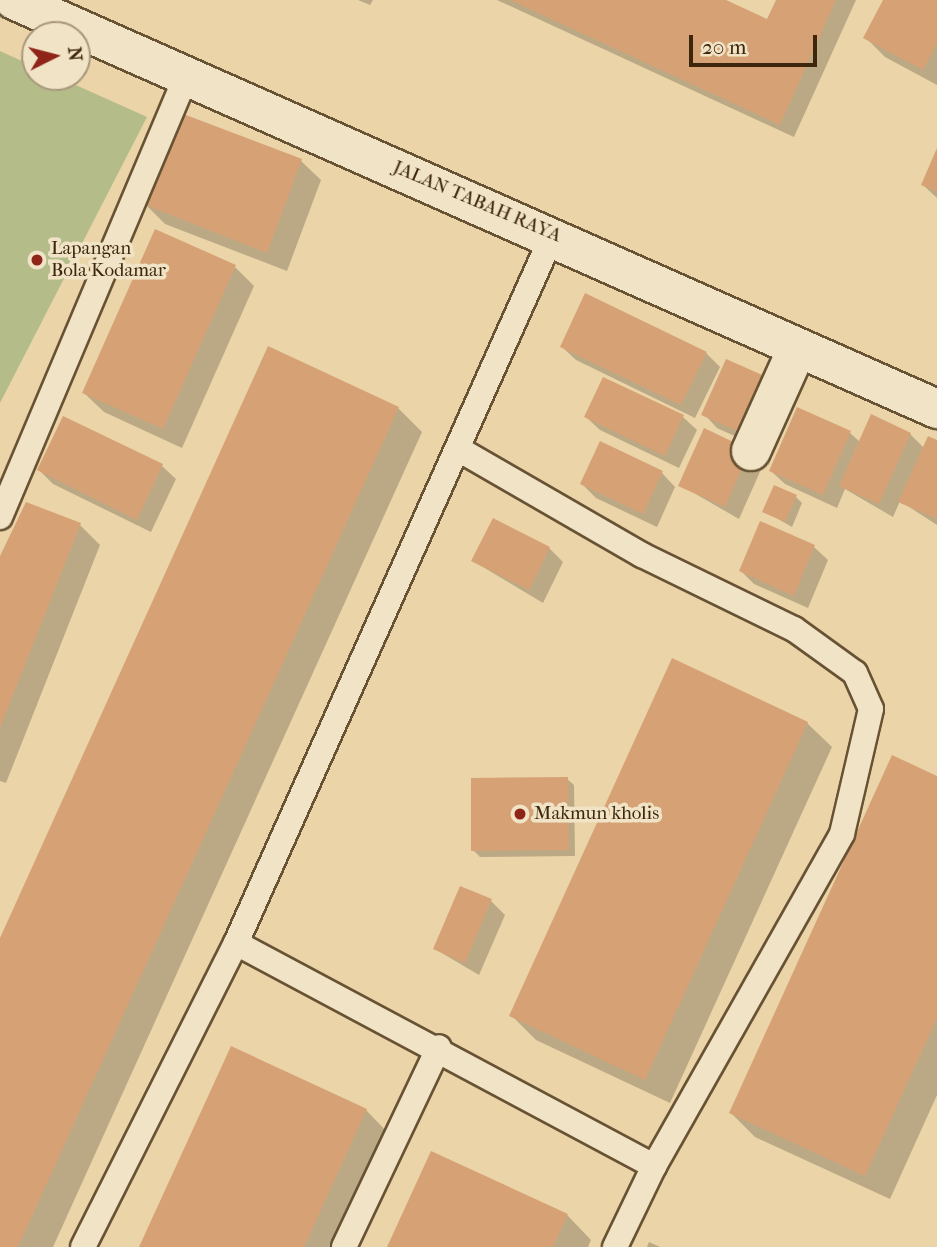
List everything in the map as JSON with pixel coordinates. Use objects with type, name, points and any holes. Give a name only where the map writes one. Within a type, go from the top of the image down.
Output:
[{"type":"street","name":"JALAN TABAH RAYA","points":[[14,0],[185,78],[553,234],[797,349],[937,409]]},
{"type":"street","points":[[751,451],[797,349]]},
{"type":"lane","points":[[0,516],[8,475],[185,78]]},
{"type":"lane","points":[[83,1247],[236,943],[460,450],[553,234]]},
{"type":"lane","points":[[460,450],[642,555],[794,629],[855,673],[871,709],[842,834],[654,1166],[615,1247]]},
{"type":"lane","points":[[236,943],[439,1047],[654,1166]]},
{"type":"lane","points":[[344,1247],[439,1047]]},
{"type":"green space","name":"Lapangan Bola Kodamar","points":[[0,51],[21,61],[21,91],[89,91],[147,117],[0,403]]},
{"type":"building","points":[[510,0],[726,0],[767,19],[776,0],[836,0],[780,125]]},
{"type":"building","points":[[883,0],[937,0],[937,44],[923,70],[863,38]]},
{"type":"building","points":[[178,112],[302,159],[267,253],[143,204]]},
{"type":"building","points":[[937,148],[937,192],[921,185]]},
{"type":"building","points":[[155,229],[236,265],[163,429],[82,393]]},
{"type":"building","points":[[585,293],[707,352],[681,405],[560,347]]},
{"type":"building","points":[[268,346],[399,407],[18,1247],[0,1247],[0,938]]},
{"type":"building","points":[[726,359],[774,380],[749,436],[701,415]]},
{"type":"building","points":[[603,377],[684,415],[665,456],[584,417]]},
{"type":"building","points":[[797,407],[851,431],[823,495],[769,471]]},
{"type":"building","points":[[871,414],[911,433],[879,504],[839,486]]},
{"type":"building","points":[[63,416],[163,464],[137,520],[37,470]]},
{"type":"building","points":[[704,428],[750,450],[725,507],[678,486]]},
{"type":"building","points":[[928,436],[937,440],[937,519],[898,502]]},
{"type":"building","points":[[600,441],[663,471],[643,514],[580,484]]},
{"type":"building","points":[[774,485],[797,495],[785,522],[762,512]]},
{"type":"building","points":[[26,502],[81,523],[0,728],[0,556]]},
{"type":"building","points":[[493,518],[550,547],[529,590],[471,561]]},
{"type":"building","points":[[760,521],[815,545],[794,596],[739,571]]},
{"type":"building","points":[[672,658],[808,722],[645,1080],[509,1016]]},
{"type":"building","points":[[892,755],[937,776],[937,1018],[865,1176],[729,1113]]},
{"type":"building","name":"Makmun kholis","points":[[568,777],[569,850],[471,851],[471,778]]},
{"type":"building","points":[[460,886],[492,899],[465,963],[433,949]]},
{"type":"building","points":[[231,1046],[367,1109],[304,1247],[139,1247]]},
{"type":"building","points":[[431,1151],[568,1214],[553,1247],[387,1247]]},
{"type":"place","name":"Lapangan Bola Kodamar","points":[[37,260]]},
{"type":"place","name":"Makmun kholis","points":[[520,814]]}]
